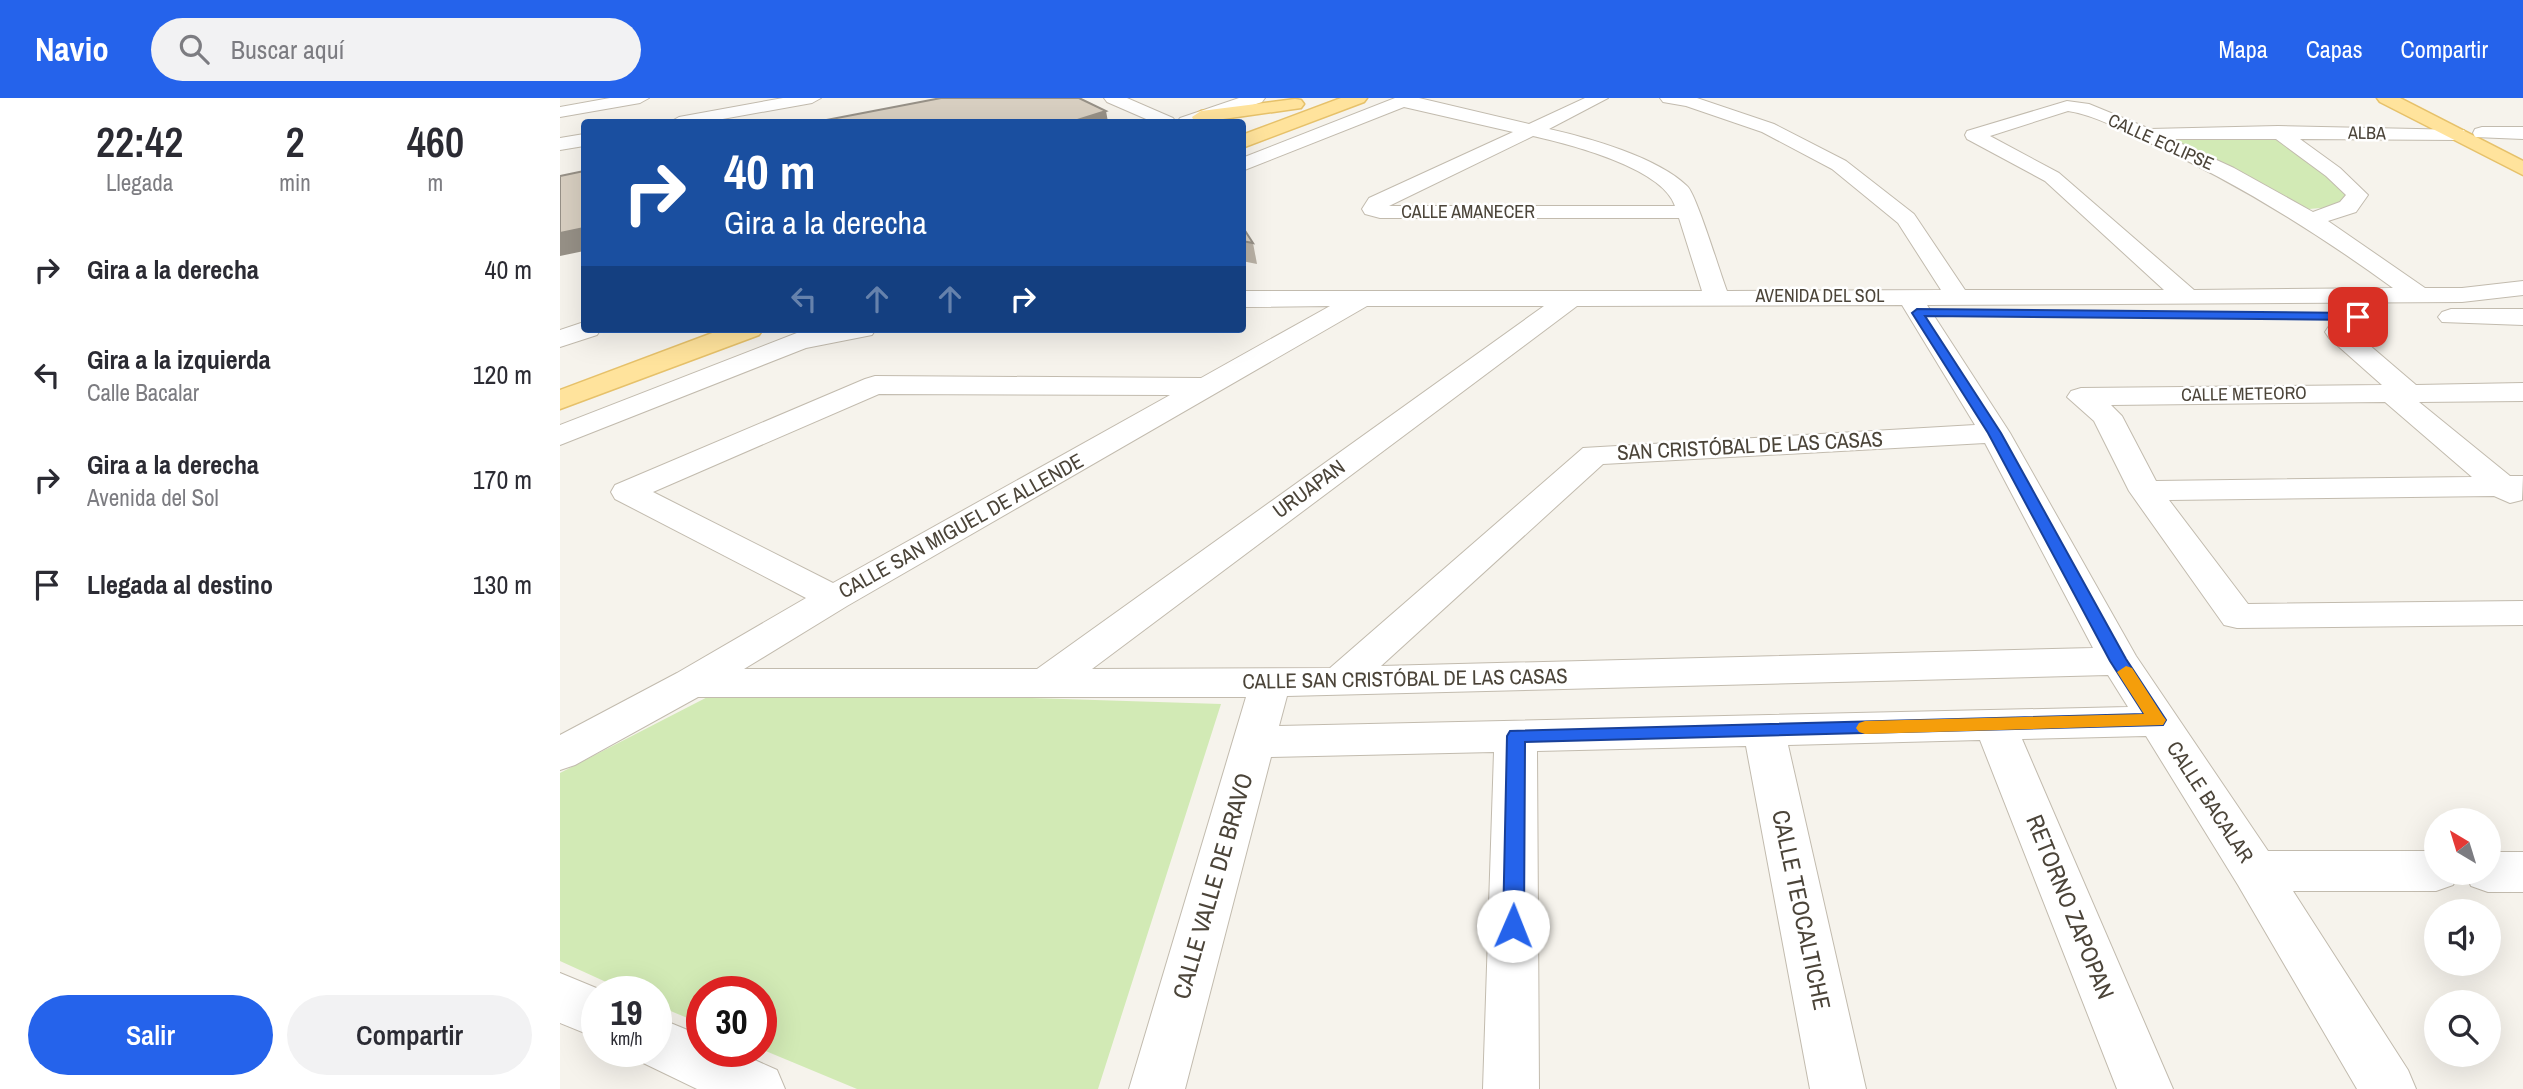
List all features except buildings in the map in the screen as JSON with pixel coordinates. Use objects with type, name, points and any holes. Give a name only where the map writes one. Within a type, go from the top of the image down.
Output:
[{"type":"main road","points":[[1246,140],[1358,98]]},
{"type":"main road","points":[[2386,98],[2523,169]]},
{"type":"main road","points":[[2413,98],[2523,153]]},
{"type":"main road","points":[[1199,119],[1304,101]]},
{"type":"main road","points":[[1246,123],[1304,101]]},
{"type":"main road","points":[[598,357],[665,333]]},
{"type":"main road","points":[[560,400],[738,333]]},
{"type":"street","points":[[560,112],[640,98]]},
{"type":"street","points":[[696,119],[811,98]]},
{"type":"street","points":[[1114,98],[1160,119]]},
{"type":"street","points":[[1196,119],[1256,98]]},
{"type":"street","name":"CALLE AMANECER","points":[[1599,98],[1377,204],[1373,209],[1380,212],[1689,212]]},
{"type":"street","points":[[1670,98],[1689,101],[1768,128],[1839,165],[1906,219],[1957,296]]},
{"type":"street","points":[[1246,163],[1406,100],[1584,142],[1639,164],[1681,190],[1716,296]]},
{"type":"street","name":"CALLE ECLIPSE","points":[[2187,297],[2052,177],[1974,135],[2067,106],[2083,108],[2191,153],[2311,220],[2419,295]]},
{"type":"street","points":[[2278,132],[2333,172],[2358,195],[2348,207],[2311,220]]},
{"type":"street","name":"ALBA","points":[[2148,133],[2457,134]]},
{"type":"street","points":[[2482,133],[2523,133]]},
{"type":"street","points":[[560,144],[581,140]]},
{"type":"street","name":"AVENIDA DEL SOL","points":[[1246,299],[1545,315],[1913,304],[1957,296],[2462,295],[2523,288]]},
{"type":"street","name":"AVENIDA DEL SOL","points":[[1246,314],[1348,306],[1573,297],[1716,296],[2302,317],[2523,317]]},
{"type":"street","name":"URUAPAN","points":[[1046,683],[1573,297]]},
{"type":"street","points":[[2281,297],[2302,317]]},
{"type":"street","name":"CALLE BACALAR","points":[[1913,304],[1995,433],[2119,661],[2255,871],[2388,1089]]},
{"type":"street","name":"CALLE SAN MIGUEL DE ALLENDE","points":[[560,754],[691,682],[834,597],[1348,306]]},
{"type":"street","points":[[560,339],[581,332]]},
{"type":"street","points":[[2338,332],[2399,392],[2516,492]]},
{"type":"street","points":[[560,436],[821,333]]},
{"type":"street","points":[[786,347],[846,333]]},
{"type":"street","points":[[834,597],[627,492],[875,385],[1208,387]]},
{"type":"street","name":"CALLE METEORO","points":[[2523,392],[2081,397],[2107,416],[2145,491],[2237,616],[2523,613]]},
{"type":"street","name":"SAN CRISTÓBAL DE LAS CASAS","points":[[1340,681],[1594,455],[1995,433]]},
{"type":"street","points":[[2145,491],[2516,492]]},
{"type":"street","name":"CALLE SAN CRISTÓBAL DE LAS CASAS","points":[[691,682],[1270,683],[2119,661]]},
{"type":"street","name":"CALLE VALLE DE BRAVO","points":[[1157,1089],[1270,683]]},
{"type":"street","points":[[1253,742],[2157,720]]},
{"type":"street","name":"RETORNO ZAPOPAN","points":[[1995,724],[2145,1089]]},
{"type":"street","name":"CALLE TEOCALTICHE","points":[[1764,730],[1838,1089]]},
{"type":"street","points":[[1511,1089],[1516,736]]},
{"type":"street","points":[[2255,871],[2424,871]]},
{"type":"street","points":[[560,997],[581,1007]]},
{"type":"street","points":[[672,1049],[758,1089]]},
{"type":"green space","points":[[2173,136],[2282,139],[2354,194],[2343,206],[2298,210],[2172,139]]},
{"type":"green space","points":[[725,688],[1221,704],[1098,1089],[857,1089],[777,1056],[777,976],[686,976],[686,1017],[672,1012],[672,976],[593,976],[560,961],[560,773]]},
{"type":"slow traffic","points":[[1865,728],[2157,720],[2126,672]]},
{"type":"route","points":[[1513,926],[1516,736],[2157,720],[2119,661],[1995,433],[1917,313],[2358,317]]}]
